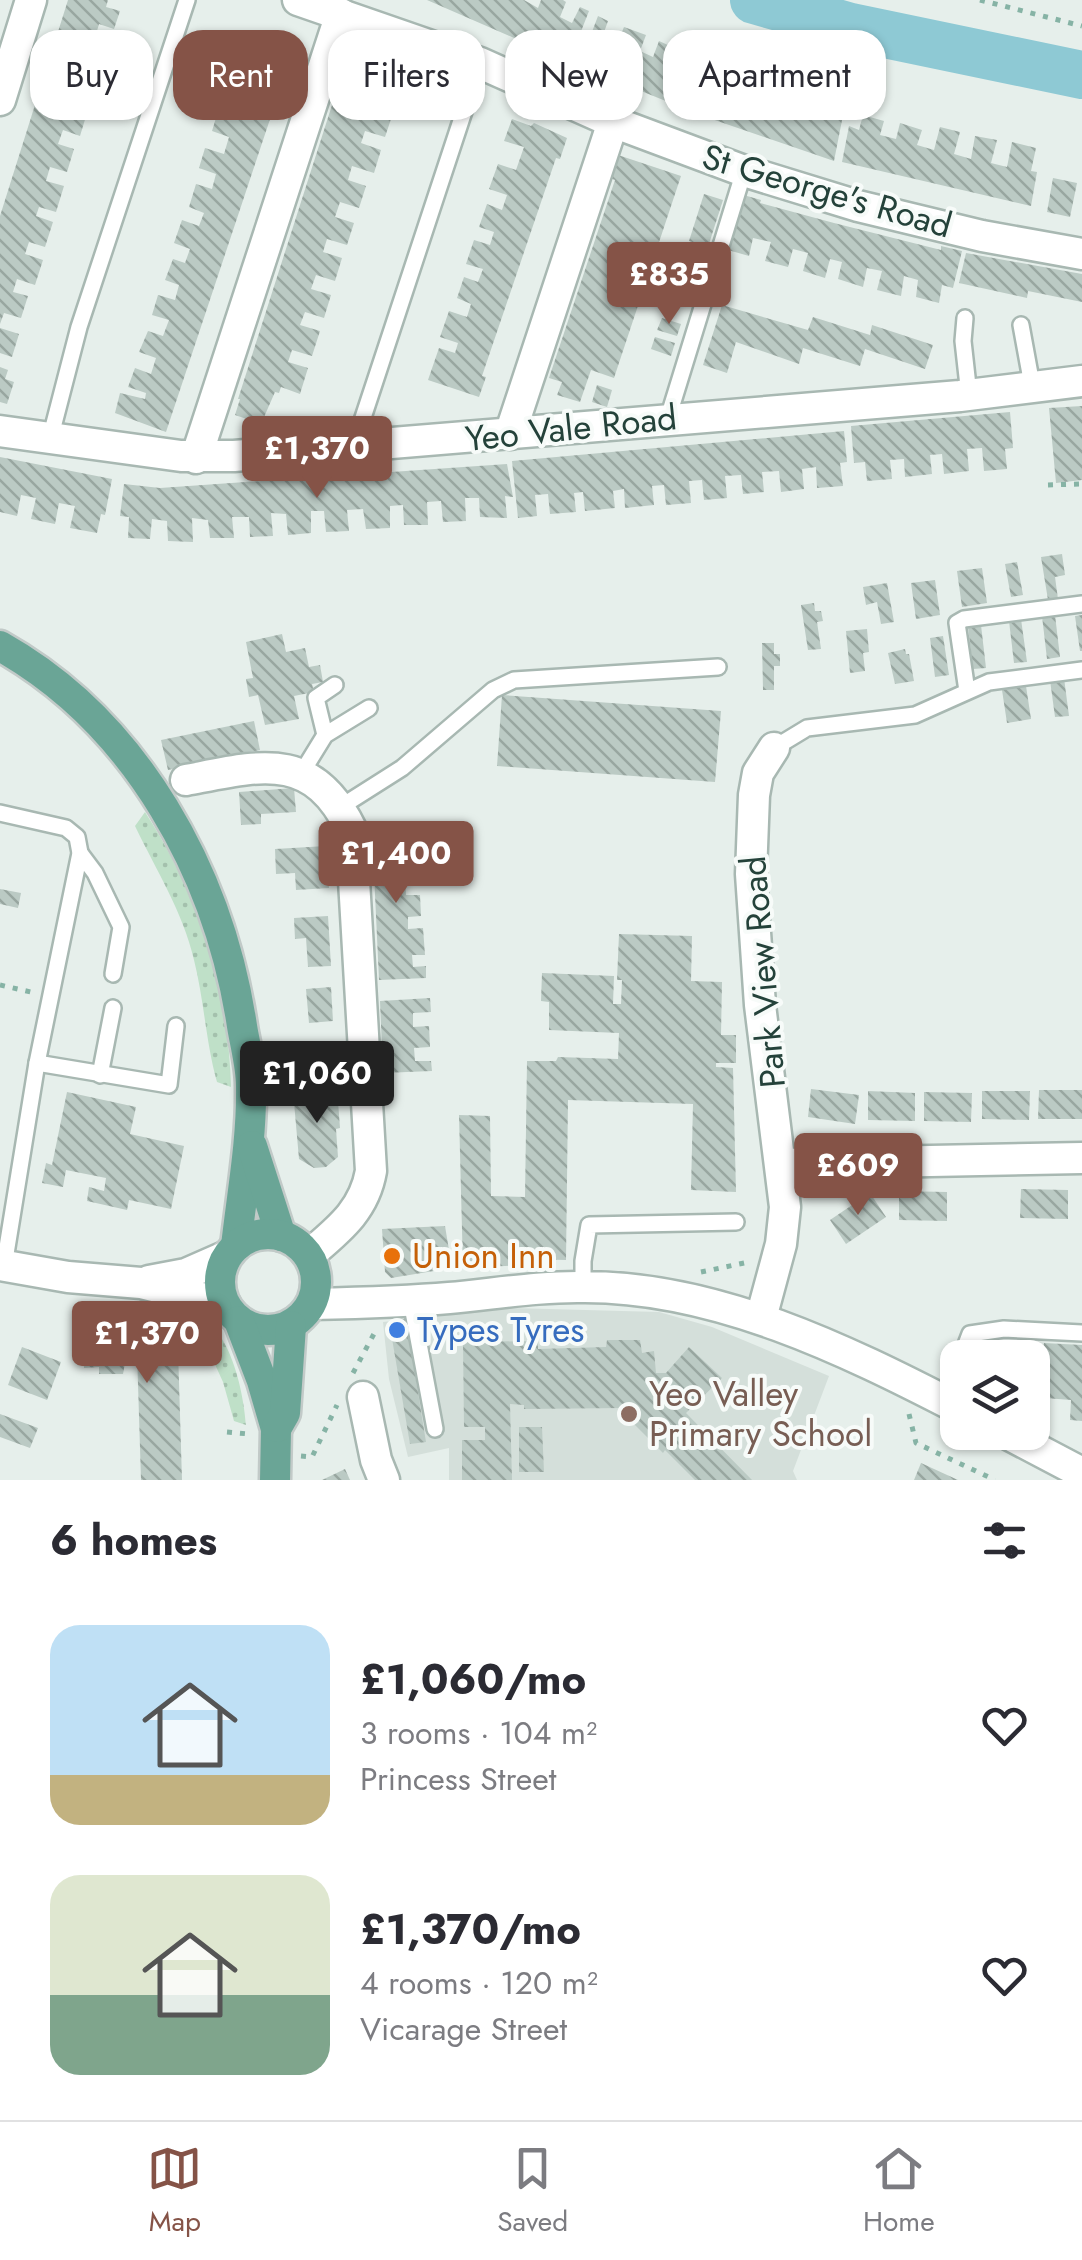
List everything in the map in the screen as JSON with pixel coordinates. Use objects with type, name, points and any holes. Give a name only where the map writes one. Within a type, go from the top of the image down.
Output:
[{"type":"main road","points":[[0,646],[65,690],[113,740],[158,798],[189,852],[222,936],[238,994],[252,1084],[231,1251],[221,1272],[220,1288],[262,1381],[276,1429],[274,1480]]},
{"type":"main road","points":[[248,1134],[282,1236]]},
{"type":"main road","points":[[231,1251],[250,1237],[282,1236],[309,1255],[316,1270],[317,1287],[302,1315],[285,1413],[276,1429]]},
{"type":"main road","points":[[232,1312],[264,1331],[302,1315]]},
{"type":"street","points":[[0,100],[31,0]]},
{"type":"street","name":"St George's Road","points":[[298,0],[386,30]]},
{"type":"street","points":[[196,458],[342,14]]},
{"type":"street","name":"St George's Road","points":[[485,66],[613,122],[744,171],[858,206],[964,232],[1082,254]]},
{"type":"street","points":[[510,434],[613,122]]},
{"type":"street","name":"Yeo Vale Road","points":[[0,432],[196,458],[969,395],[1082,381]]},
{"type":"street","name":"Park View Road","points":[[760,1318],[778,1256],[785,1207],[760,1005],[751,874],[758,773],[774,748]]},
{"type":"street","points":[[186,780],[276,766],[301,774],[326,790],[351,829],[371,1171],[356,1213],[309,1255]]},
{"type":"street","points":[[781,1164],[1082,1158]]},
{"type":"street","points":[[141,1283],[186,1274],[231,1251]]},
{"type":"street","points":[[2,1266],[141,1283],[232,1312]]},
{"type":"street","points":[[302,1315],[584,1286],[666,1294],[760,1318],[940,1399]]},
{"type":"street","points":[[363,1397],[384,1480]]},
{"type":"street","points":[[1038,1450],[1082,1473]]},
{"type":"lane","points":[[50,439],[80,327],[187,0]]},
{"type":"lane","points":[[353,448],[461,120]]},
{"type":"lane","points":[[668,418],[744,171]]},
{"type":"lane","points":[[965,318],[963,341],[969,395]]},
{"type":"lane","points":[[1022,324],[1032,386]]},
{"type":"lane","points":[[967,691],[958,623],[964,619],[1082,604]]},
{"type":"lane","points":[[339,808],[402,768],[494,690],[514,680],[718,667]]},
{"type":"lane","points":[[774,748],[807,728],[914,715],[989,682],[1082,670]]},
{"type":"lane","points":[[325,735],[316,698],[335,685]]},
{"type":"lane","points":[[301,774],[325,735],[369,708]]},
{"type":"lane","points":[[0,812],[66,828],[77,837],[80,853],[112,903],[122,927],[114,974]]},
{"type":"lane","points":[[2,1266],[19,1186],[36,1064],[80,853]]},
{"type":"lane","points":[[100,1074],[112,1008]]},
{"type":"lane","points":[[36,1064],[169,1085],[176,1026]]},
{"type":"lane","points":[[0,1183],[19,1186]]},
{"type":"lane","points":[[584,1286],[583,1261],[589,1225],[736,1222]]},
{"type":"lane","points":[[411,1301],[435,1429]]},
{"type":"lane","points":[[968,1340],[970,1334],[1004,1329],[1082,1333]]},
{"type":"path","points":[[980,0],[1082,26]]},
{"type":"path","points":[[1048,485],[1082,484]]},
{"type":"path","points":[[0,985],[50,996]]},
{"type":"path","points":[[666,1294],[689,1275],[778,1256]]},
{"type":"path","points":[[900,1379],[916,1443],[995,1480]]},
{"type":"shaded area","name":"Yeo Valley Primary School","points":[[512,1308],[659,1312],[712,1327],[829,1376],[793,1471],[797,1480],[449,1480],[449,1448],[408,1457],[389,1379],[383,1322]]},
{"type":"green space","points":[[145,812],[180,875],[207,944],[224,1015],[231,1087],[217,1082],[189,942],[135,826]]},
{"type":"green space","points":[[193,1316],[206,1321],[226,1345],[238,1378],[246,1425],[234,1421],[223,1382]]},
{"type":"building","points":[[68,0],[108,0],[106,7],[120,11],[114,29],[99,24],[97,30],[59,30]]},
{"type":"building","points":[[427,0],[524,0],[538,8],[541,0],[563,0],[566,2],[560,17],[572,23],[580,7],[589,11],[582,30],[505,30],[505,34]]},
{"type":"building","points":[[598,16],[608,21],[605,30],[593,30]]},
{"type":"building","points":[[659,41],[663,43],[663,100],[643,92],[643,52],[653,57]]},
{"type":"building","points":[[328,118],[391,120],[385,137],[365,131],[361,143],[381,150],[374,173],[352,166],[348,180],[366,186],[359,208],[340,202],[335,217],[354,223],[347,245],[327,239],[323,252],[342,258],[335,281],[316,275],[311,289],[331,295],[324,318],[305,312],[300,325],[320,331],[312,356],[292,350],[288,362],[308,368],[300,394],[281,387],[261,424],[235,415]]},
{"type":"building","points":[[30,120],[85,120],[80,136],[63,130],[58,144],[74,149],[67,172],[50,167],[46,181],[64,186],[56,212],[39,207],[36,216],[53,222],[45,247],[29,242],[25,254],[43,260],[35,285],[17,279],[13,292],[28,296],[21,318],[4,313],[0,324],[0,216]]},
{"type":"building","points":[[215,120],[270,120],[166,432],[115,413],[120,393],[145,399],[146,393],[128,387],[135,368],[151,374],[156,358],[139,352],[148,331],[163,336],[169,320],[152,315],[158,295],[175,300],[179,285],[165,280],[173,259],[185,263],[190,249],[174,243],[182,220],[199,226],[204,213],[189,207],[196,184],[212,189],[216,174],[199,168],[205,148],[224,154],[229,137],[212,131]]},
{"type":"building","points":[[512,120],[531,126],[534,123],[567,138],[560,159],[556,158],[482,376],[486,377],[479,397],[428,380],[439,348],[455,353],[458,343],[440,337],[449,311],[467,317],[471,304],[457,298],[464,277],[478,282],[483,269],[466,264],[474,240],[490,245],[494,232],[479,227],[487,204],[502,210],[507,195],[489,189],[498,164],[516,170],[524,147],[504,141]]},
{"type":"building","points":[[715,120],[842,120],[834,161]]},
{"type":"building","points":[[862,120],[880,120],[884,121],[880,135],[896,139],[900,123],[922,130],[917,145],[934,150],[940,127],[960,132],[954,154],[971,159],[975,136],[997,140],[991,163],[1007,167],[1012,142],[1036,148],[1031,171],[1037,172],[1031,206],[842,162],[849,126],[859,130]]},
{"type":"building","points":[[618,155],[681,176],[614,378],[591,370],[580,402],[557,395],[562,382],[549,378],[615,180],[610,178]]},
{"type":"building","points":[[1053,178],[1077,183],[1070,217],[1047,212]]},
{"type":"building","points":[[704,194],[723,200],[708,247],[689,241]]},
{"type":"building","points":[[740,194],[834,223],[941,250],[941,246],[962,251],[953,288],[942,285],[939,303],[916,297],[918,280],[904,276],[901,296],[877,290],[882,271],[867,268],[863,287],[838,279],[842,262],[830,259],[825,278],[803,271],[808,253],[793,249],[788,267],[765,261],[771,242],[753,238],[749,256],[728,250],[734,231],[729,229]]},
{"type":"building","points":[[966,253],[1082,274],[1082,302],[1028,291],[1027,298],[959,283]]},
{"type":"building","points":[[722,305],[808,330],[813,317],[870,335],[872,325],[933,345],[925,369],[865,349],[860,366],[803,348],[799,364],[736,342],[727,373],[703,365]]},
{"type":"building","points":[[662,318],[681,324],[677,336],[657,330]]},
{"type":"building","points":[[0,328],[19,334],[12,357],[0,353]]},
{"type":"building","points":[[655,337],[675,343],[671,356],[651,349]]},
{"type":"building","points":[[0,367],[8,370],[5,379],[14,382],[7,404],[0,402]]},
{"type":"building","points":[[597,385],[612,390],[607,407],[592,402]]},
{"type":"building","points":[[1082,406],[1082,480],[1056,483],[1049,408]]},
{"type":"building","points":[[1010,412],[1013,448],[1005,449],[1007,469],[984,471],[982,448],[967,449],[969,471],[944,474],[942,454],[930,455],[932,474],[905,477],[904,459],[890,460],[892,479],[867,481],[865,462],[854,463],[851,426]]},
{"type":"building","points":[[844,431],[847,462],[840,463],[843,486],[817,488],[816,467],[802,469],[804,489],[781,492],[779,471],[762,472],[764,492],[743,494],[741,475],[725,476],[727,498],[704,500],[702,480],[689,481],[691,503],[666,505],[664,485],[652,486],[654,505],[625,508],[624,489],[613,491],[615,508],[585,511],[583,492],[574,493],[576,512],[550,514],[548,494],[535,495],[537,516],[518,518],[512,461]]},
{"type":"building","points":[[0,457],[112,479],[97,533],[70,528],[75,506],[59,503],[55,524],[31,519],[36,498],[21,495],[17,516],[0,512]]},
{"type":"building","points":[[507,464],[513,497],[505,496],[507,518],[480,517],[479,498],[465,498],[466,521],[443,522],[441,501],[427,502],[428,525],[404,525],[403,505],[390,506],[390,528],[366,529],[363,509],[347,510],[349,531],[326,532],[324,511],[311,511],[311,533],[288,535],[286,514],[271,513],[273,536],[250,537],[249,517],[232,517],[234,538],[210,538],[208,520],[192,518],[193,542],[168,541],[167,521],[152,519],[150,539],[128,538],[129,517],[120,516],[124,484],[160,488]]},
{"type":"building","points":[[1062,554],[1065,575],[1055,577],[1058,599],[1048,600],[1041,557]]},
{"type":"building","points":[[1017,562],[1023,595],[1011,597],[1005,564]]},
{"type":"building","points":[[982,568],[987,603],[962,607],[957,571]]},
{"type":"building","points":[[935,580],[940,615],[916,619],[911,583]]},
{"type":"building","points":[[887,583],[894,622],[881,624],[877,602],[866,605],[863,587]]},
{"type":"building","points":[[814,603],[823,621],[817,622],[821,649],[808,650],[801,605]]},
{"type":"building","points":[[1055,615],[1060,657],[1047,659],[1042,616]]},
{"type":"building","points":[[1082,615],[1082,651],[1080,651],[1075,616]]},
{"type":"building","points":[[1021,619],[1027,662],[1014,663],[1009,621]]},
{"type":"building","points":[[981,625],[986,668],[973,669],[968,627]]},
{"type":"building","points":[[867,629],[869,652],[863,653],[865,671],[850,673],[846,631]]},
{"type":"building","points":[[282,634],[286,652],[305,648],[309,667],[320,665],[323,682],[312,684],[314,692],[294,696],[299,719],[265,725],[258,695],[249,697],[246,679],[253,678],[246,642]]},
{"type":"building","points":[[943,636],[949,675],[935,677],[930,638]]},
{"type":"building","points":[[762,643],[774,643],[774,654],[780,654],[780,666],[774,666],[774,690],[763,690]]},
{"type":"building","points":[[905,649],[914,681],[895,684],[888,653]]},
{"type":"building","points":[[1064,678],[1069,716],[1055,717],[1050,680]]},
{"type":"building","points":[[1026,686],[1031,719],[1007,723],[1002,690]]},
{"type":"building","points":[[502,695],[721,711],[715,782],[497,766]]},
{"type":"building","points":[[254,721],[260,750],[168,770],[161,740]]},
{"type":"building","points":[[294,788],[296,812],[261,814],[261,824],[241,825],[239,792]]},
{"type":"building","points":[[417,828],[418,838],[403,838],[403,855],[417,854],[418,877],[405,878],[406,895],[420,895],[421,916],[408,917],[408,929],[423,928],[425,955],[412,955],[413,967],[426,966],[426,978],[379,980],[372,830]]},
{"type":"building","points":[[326,846],[329,888],[296,890],[295,873],[276,874],[275,849]]},
{"type":"building","points":[[0,889],[21,893],[18,908],[0,904]]},
{"type":"building","points":[[328,916],[331,966],[308,967],[306,938],[295,939],[294,918]]},
{"type":"building","points":[[619,934],[692,936],[691,981],[722,982],[721,1035],[736,1035],[736,1063],[716,1063],[716,1067],[733,1068],[736,1192],[691,1190],[693,1104],[568,1100],[566,1260],[523,1259],[524,1265],[463,1268],[459,1115],[490,1116],[491,1196],[525,1197],[527,1061],[556,1061],[558,1057],[618,1059],[619,1033],[549,1030],[549,1002],[541,1001],[542,973],[614,976],[613,1004],[621,1004],[622,980],[617,980]]},
{"type":"building","points":[[331,987],[333,1021],[309,1023],[306,989]]},
{"type":"building","points":[[430,998],[431,1012],[413,1013],[413,1027],[429,1026],[430,1047],[414,1048],[415,1061],[431,1061],[432,1071],[383,1073],[380,1001]]},
{"type":"building","points":[[337,1088],[338,1157],[326,1167],[314,1168],[299,1159],[293,1091]]},
{"type":"building","points":[[811,1089],[859,1095],[855,1124],[808,1117]]},
{"type":"building","points":[[1039,1090],[1082,1090],[1082,1119],[1038,1119]]},
{"type":"building","points":[[868,1091],[915,1093],[915,1121],[868,1120]]},
{"type":"building","points":[[982,1091],[1030,1091],[1029,1120],[982,1119]]},
{"type":"building","points":[[67,1092],[136,1107],[130,1134],[184,1146],[171,1209],[129,1200],[127,1210],[87,1201],[89,1187],[104,1191],[106,1178],[66,1170],[63,1187],[42,1183],[46,1163],[52,1165]]},
{"type":"building","points":[[924,1092],[972,1093],[971,1122],[924,1121]]},
{"type":"building","points":[[1021,1189],[1068,1190],[1068,1219],[1020,1218]]},
{"type":"building","points":[[899,1191],[947,1192],[947,1221],[899,1220]]},
{"type":"building","points":[[870,1193],[886,1217],[846,1244],[830,1220]]},
{"type":"building","points":[[445,1226],[452,1268],[391,1278],[385,1272],[382,1229]]},
{"type":"building","points":[[177,1317],[182,1480],[141,1480],[137,1352],[127,1352],[123,1374],[99,1374],[99,1367],[84,1368],[83,1327],[137,1329],[136,1318]]},
{"type":"building","points":[[406,1319],[426,1442],[410,1444],[389,1321]]},
{"type":"building","points":[[607,1340],[640,1340],[642,1353],[654,1351],[656,1373],[666,1373],[689,1347],[722,1378],[686,1413],[752,1480],[695,1480],[634,1424],[637,1419],[624,1408],[524,1409],[524,1405],[510,1404],[512,1480],[462,1480],[462,1440],[485,1440],[485,1427],[464,1427],[463,1342],[538,1341],[538,1349],[606,1347]]},
{"type":"building","points":[[1050,1343],[1082,1345],[1082,1421],[1070,1420],[1071,1400],[1050,1398]]},
{"type":"building","points":[[22,1347],[61,1362],[47,1400],[8,1385]]},
{"type":"building","points":[[0,1414],[38,1428],[30,1448],[0,1437]]},
{"type":"building","points":[[519,1427],[542,1427],[544,1472],[519,1472]]},
{"type":"building","points":[[921,1463],[958,1480],[914,1480]]},
{"type":"building","points":[[345,1469],[350,1480],[322,1480]]},
{"type":"waterway","points":[[754,0],[851,27],[1082,75]]},
{"type":"place","name":"Union Inn","points":[[392,1256]]},
{"type":"place","name":"Types Tyres","points":[[397,1330]]},
{"type":"place","name":"Yeo Valley Primary School","points":[[629,1414]]}]
